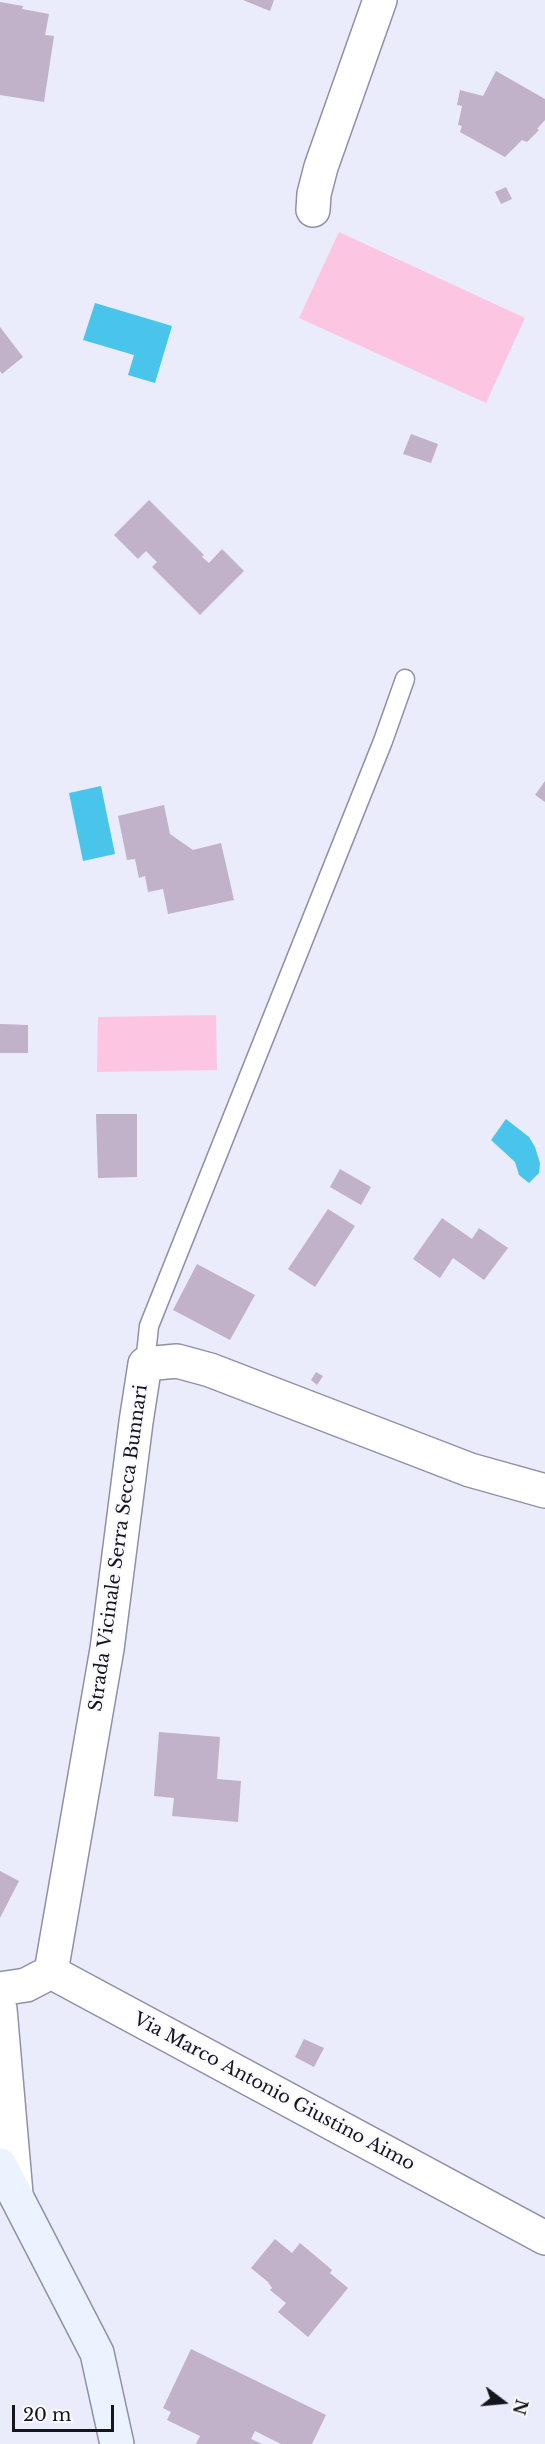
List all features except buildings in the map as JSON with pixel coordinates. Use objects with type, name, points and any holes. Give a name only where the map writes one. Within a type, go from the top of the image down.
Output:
[{"type":"main road","points":[[0,2165],[97,2353],[117,2444]]},
{"type":"street","points":[[313,210],[314,194],[321,167],[380,0]]},
{"type":"street","name":"Strada Vicinale Serra Secca Bunnari","points":[[51,1972],[107,1649],[145,1364],[177,1361],[210,1370],[470,1470],[545,1491]]},
{"type":"street","points":[[0,1989],[26,1985],[51,1972]]},
{"type":"street","name":"Via Marco Antonio Giustino Aimo","points":[[51,1972],[545,2238]]},
{"type":"street","points":[[0,2009],[16,2194]]},
{"type":"lane","points":[[145,1364],[149,1326],[383,741],[405,679]]},
{"type":"shaded area","points":[[339,232],[525,318],[486,403],[299,318]]},
{"type":"shaded area","points":[[216,1015],[217,1070],[97,1072],[98,1017]]},
{"type":"water","points":[[95,303],[172,326],[155,383],[128,375],[134,355],[83,340]]},
{"type":"water","points":[[101,786],[115,854],[83,861],[69,793]]},
{"type":"water","points":[[506,1119],[529,1137],[535,1147],[540,1163],[539,1173],[529,1183],[519,1175],[515,1162],[491,1140]]}]
